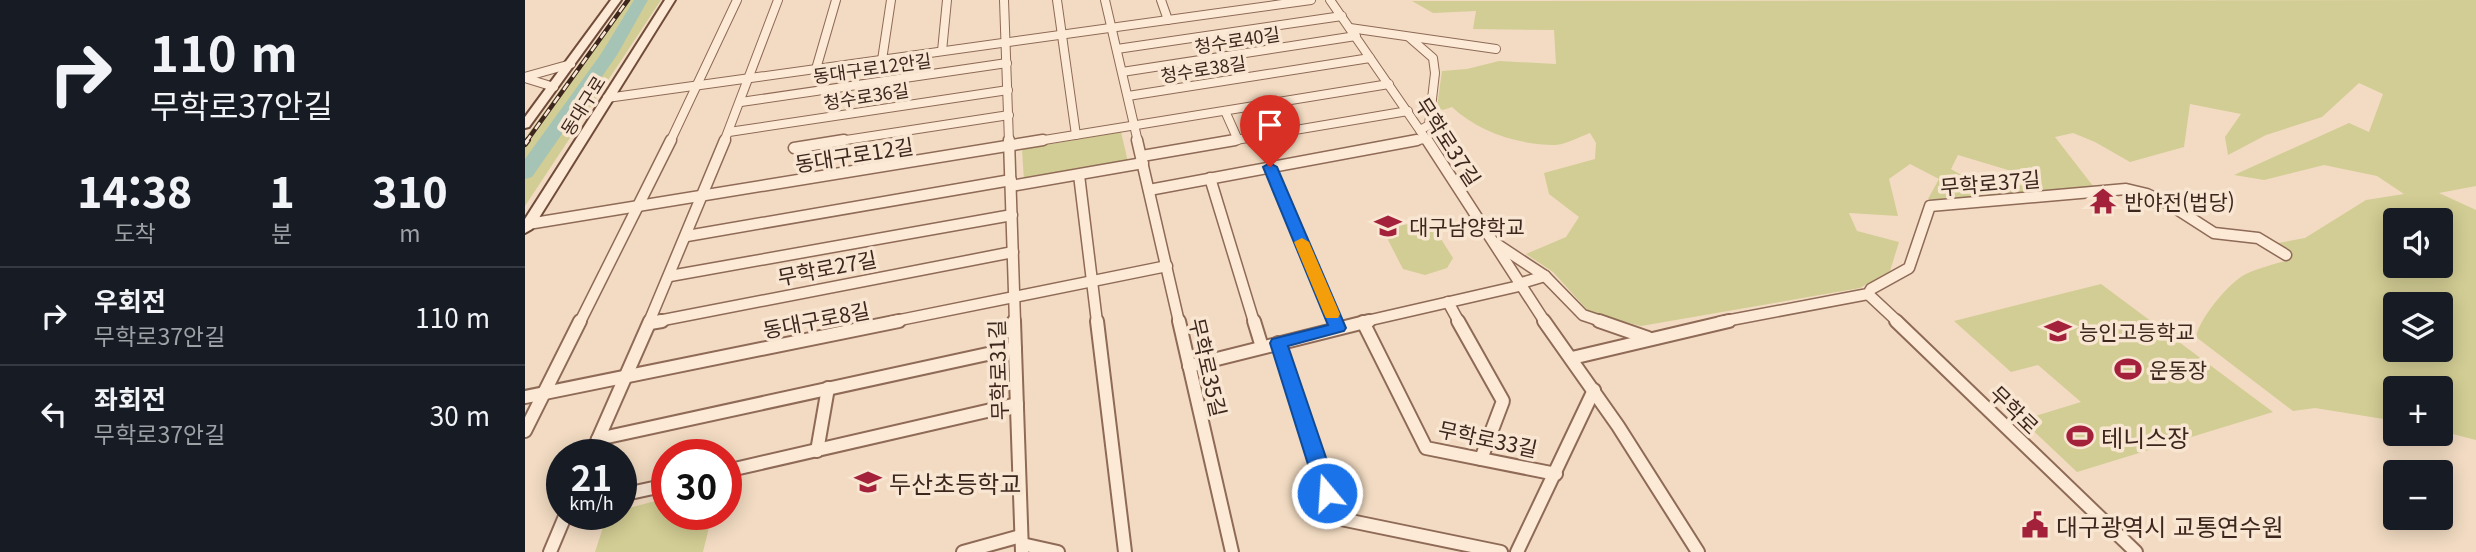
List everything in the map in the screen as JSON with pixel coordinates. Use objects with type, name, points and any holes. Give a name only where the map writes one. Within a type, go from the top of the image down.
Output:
[{"type":"main road","name":"동대구로","points":[[525,125],[616,0]]},
{"type":"main road","name":"동대구로","points":[[526,226],[670,0]]},
{"type":"street","points":[[525,432],[699,85],[737,0]]},
{"type":"street","points":[[598,439],[704,195],[778,0]]},
{"type":"street","points":[[815,69],[836,0]]},
{"type":"street","points":[[874,83],[881,60],[891,0]]},
{"type":"street","points":[[942,51],[947,0]]},
{"type":"street","points":[[1004,0],[1009,146]]},
{"type":"street","points":[[1057,0],[1076,135]]},
{"type":"street","points":[[1105,0],[1135,125]]},
{"type":"street","points":[[1161,0],[1168,20]]},
{"type":"street","points":[[1220,0],[1226,12]]},
{"type":"street","points":[[607,98],[1226,12],[1278,2],[1311,0]]},
{"type":"street","points":[[1330,0],[1389,84]]},
{"type":"street","name":"청수로38길","points":[[1117,49],[1342,16]]},
{"type":"street","points":[[1350,27],[1496,49]]},
{"type":"street","name":"청수로40길","points":[[1122,72],[1356,36]]},
{"type":"street","points":[[1149,190],[1422,134],[1429,125],[1435,73],[1433,58],[1407,36]]},
{"type":"street","points":[[1420,45],[1431,39]]},
{"type":"street","name":"청수로38길","points":[[1272,49],[1284,71]]},
{"type":"street","name":"청수로38길","points":[[1128,96],[1370,58]]},
{"type":"street","points":[[525,78],[571,64]]},
{"type":"street","name":"동대구로12안길","points":[[741,102],[1007,64]]},
{"type":"street","points":[[525,78],[555,86]]},
{"type":"street","name":"동대구로12길","points":[[526,226],[1389,84]]},
{"type":"street","name":"무학로37길","points":[[1389,84],[1519,285],[1594,390],[1698,552]]},
{"type":"street","name":"청수로36길","points":[[729,132],[1008,90]]},
{"type":"street","points":[[1225,111],[1238,140]]},
{"type":"street","points":[[687,236],[1079,174],[1238,140],[1408,111]]},
{"type":"street","name":"청수로36길","points":[[794,148],[1009,115]]},
{"type":"street","name":"무학로35길","points":[[1135,125],[1232,552]]},
{"type":"street","name":"무학로31길","points":[[1009,146],[1022,544]]},
{"type":"street","points":[[1270,167],[1338,328]]},
{"type":"street","points":[[1079,174],[1125,552]]},
{"type":"street","points":[[1210,178],[1262,347]]},
{"type":"street","name":"무학로37길","points":[[1572,358],[1648,338],[1868,294],[1871,289],[1909,268],[1930,206],[2126,189],[2147,194],[2172,206],[2214,233],[2258,238],[2286,256]]},
{"type":"street","name":"무학로27길","points":[[670,276],[1011,215]]},
{"type":"street","points":[[1492,241],[1545,276],[1583,315],[1648,338]]},
{"type":"street","name":"무학로27길","points":[[650,323],[1013,252]]},
{"type":"street","name":"동대구로8길","points":[[525,397],[1167,267]]},
{"type":"street","points":[[1189,366],[1519,285],[1545,276]]},
{"type":"street","name":"무학로","points":[[1868,294],[2136,552]]},
{"type":"street","points":[[1448,302],[1503,401],[1481,459]]},
{"type":"street","name":"무학로33길","points":[[1363,322],[1426,448],[1556,474]]},
{"type":"street","points":[[1278,343],[1336,518],[1501,552]]},
{"type":"street","points":[[598,439],[1016,348]]},
{"type":"street","points":[[817,451],[828,388]]},
{"type":"street","name":"무학로33길","points":[[1517,552],[1594,390]]},
{"type":"street","points":[[742,467],[1017,404]]},
{"type":"street","points":[[550,552],[559,530]]},
{"type":"street","points":[[963,552],[1022,544],[1058,552]]},
{"type":"shaded area","points":[[626,0],[661,0],[525,206],[525,138]]},
{"type":"shaded area","points":[[2476,0],[2476,186],[2439,193],[2476,210],[2476,440],[2453,434],[2453,376],[2383,376],[2383,419],[2315,408],[2293,411],[2196,337],[2209,311],[2239,278],[2288,260],[2267,245],[2305,238],[2366,200],[2404,194],[2377,176],[2324,165],[2264,180],[2234,175],[2349,123],[2369,132],[2383,94],[2359,83],[2322,117],[2266,135],[2228,155],[2225,137],[2241,114],[2190,104],[2184,147],[2130,162],[2073,133],[2055,137],[2093,186],[2045,191],[2008,170],[1958,155],[1951,169],[1970,180],[2012,181],[2037,193],[1956,202],[1928,199],[1939,179],[1910,164],[1889,179],[1898,216],[1849,213],[1857,231],[1899,242],[1890,271],[1860,288],[1641,326],[1590,313],[1553,272],[1526,254],[1566,237],[1579,217],[1549,194],[1544,173],[1595,159],[1596,143],[1590,133],[1558,145],[1526,142],[1486,130],[1452,107],[1443,110],[1437,107],[1442,71],[1467,69],[1499,61],[1556,64],[1554,30],[1473,29],[1476,11],[1433,13],[1412,1]]},
{"type":"shaded area","points":[[1121,132],[1128,162],[1024,181],[1022,149]]},
{"type":"shaded area","points":[[1414,223],[1434,228],[1453,258],[1447,268],[1425,275],[1403,269],[1387,238],[1397,226]]},
{"type":"shaded area","name":"운동장","points":[[2101,284],[2273,412],[2077,472],[2022,420],[2081,402],[2038,365],[2011,372],[1954,321]]},
{"type":"shaded area","points":[[651,502],[651,530],[708,530],[703,552],[595,552],[602,530],[637,530],[637,506]]},
{"type":"waterway","points":[[525,173],[609,55],[641,0]]},
{"type":"railway","points":[[526,142],[628,0]]},
{"type":"railway","points":[[525,144],[528,140]]},
{"type":"slow traffic","points":[[1302,242],[1332,314]]},
{"type":"place","name":"반야전(법당)","points":[[2103,201]]},
{"type":"place","name":"대구남양학교","points":[[1388,226]]},
{"type":"place","name":"능인고등학교","points":[[2058,331]]},
{"type":"place","name":"운동장","points":[[2128,369]]},
{"type":"place","name":"테니스장","points":[[2080,436]]},
{"type":"place","name":"두산초등학교","points":[[868,482]]},
{"type":"place","name":"대구광역시 교통연수원","points":[[2035,525]]},
{"type":"route","points":[[1270,167],[1338,328],[1278,343],[1327,493]]}]
